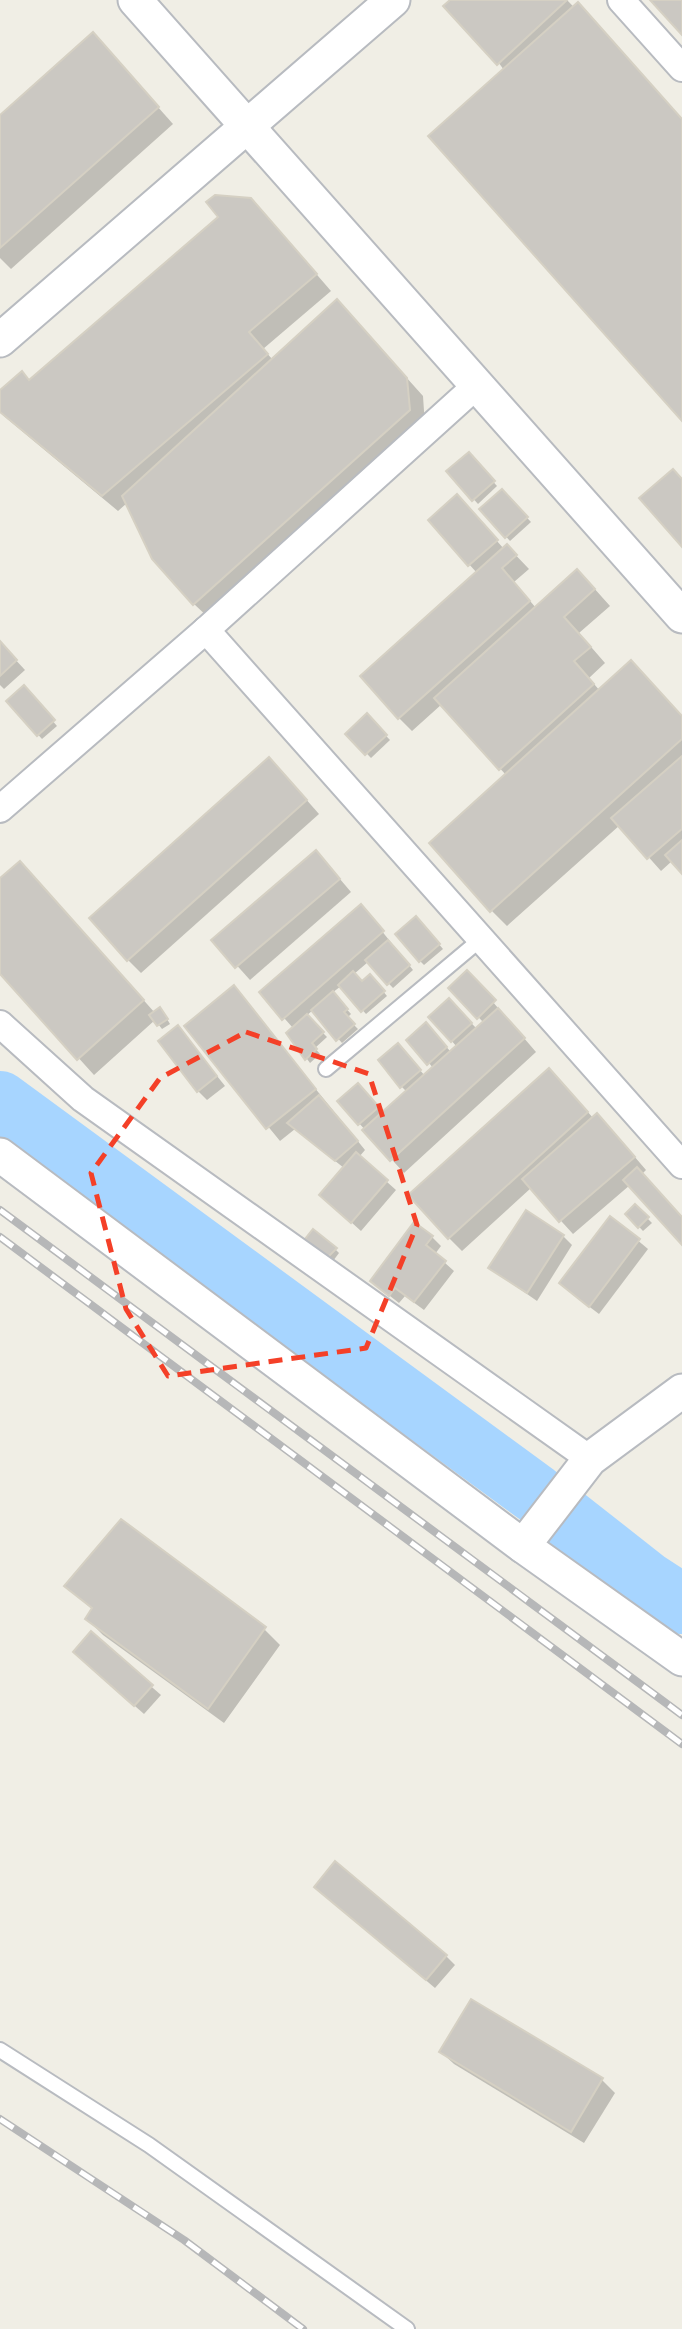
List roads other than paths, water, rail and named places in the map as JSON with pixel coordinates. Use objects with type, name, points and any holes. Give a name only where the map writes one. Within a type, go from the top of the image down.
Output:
[{"type":"street","points":[[135,0],[682,616]]},
{"type":"street","points":[[0,340],[393,0]]},
{"type":"street","points":[[621,0],[682,68]]},
{"type":"street","points":[[0,809],[206,630],[477,385]]},
{"type":"street","points":[[206,630],[682,1165]]},
{"type":"street","points":[[0,1024],[83,1099],[581,1471]]},
{"type":"street","points":[[0,1155],[529,1539],[682,1659]]},
{"type":"street","points":[[529,1539],[581,1471],[682,1391]]},
{"type":"lane","points":[[326,1069],[481,939]]},
{"type":"lane","points":[[0,2050],[149,2145],[407,2329]]},
{"type":"waterway","points":[[0,1101],[536,1494],[648,1582],[682,1604]]},
{"type":"railway","points":[[0,1210],[682,1715]]},
{"type":"railway","points":[[0,1237],[682,1744]]},
{"type":"railway","points":[[0,2119],[184,2240],[303,2329]]}]
